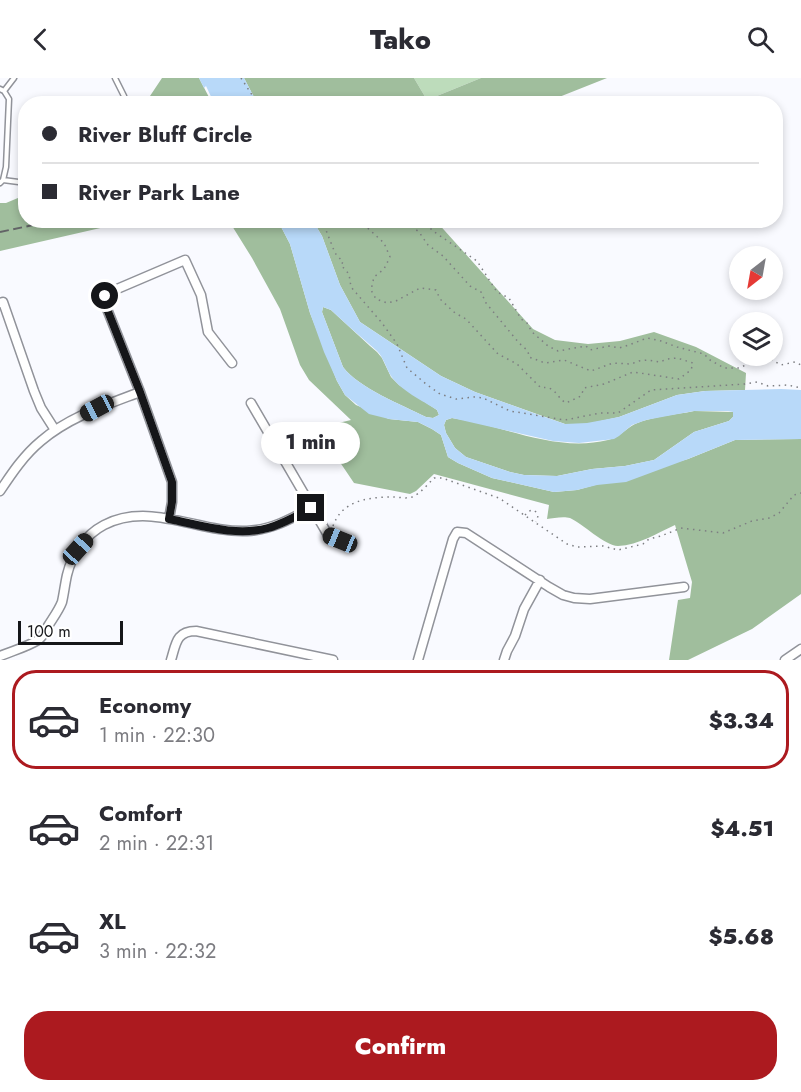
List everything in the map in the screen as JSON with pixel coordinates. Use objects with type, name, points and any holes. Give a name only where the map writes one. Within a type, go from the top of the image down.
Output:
[{"type":"street","points":[[169,519],[172,482],[107,309],[105,296],[110,291],[185,260],[201,295],[208,332],[232,363]]},
{"type":"street","points":[[0,303],[3,302],[41,408],[55,430]]},
{"type":"street","points":[[0,491],[28,454],[55,430],[97,408],[140,392]]},
{"type":"street","points":[[251,403],[328,535],[340,540]]},
{"type":"street","points":[[0,656],[40,639],[59,609],[68,573],[78,549],[97,529],[114,520],[131,516],[150,516],[219,529],[246,531],[281,523],[311,508]]},
{"type":"street","points":[[418,660],[457,532],[472,537],[563,595],[574,598],[590,599],[684,586]]},
{"type":"street","points":[[504,660],[524,609],[540,580]]},
{"type":"street","points":[[171,660],[177,640],[184,632],[189,631],[333,660]]},
{"type":"street","points":[[785,660],[801,648]]},
{"type":"lane","points":[[14,78],[2,90],[9,99],[6,167],[2,181],[18,182]]},
{"type":"lane","points":[[115,78],[124,96]]},
{"type":"path","points":[[241,78],[253,96]]},
{"type":"path","points":[[325,228],[335,253],[343,262],[341,265],[349,274],[351,287],[397,344],[406,368],[440,394],[456,399],[483,398],[510,411],[565,420],[600,413],[618,413],[651,390],[745,384],[757,381],[768,386],[788,385],[801,388]]},
{"type":"path","points":[[368,228],[384,243],[390,257],[384,269],[374,277],[372,291],[376,299],[387,303],[396,301],[420,288],[436,290],[440,299],[455,313],[466,319],[498,354],[517,364],[541,388],[547,387],[555,391],[566,403],[581,396],[584,388],[604,384],[633,372],[679,379],[691,370],[693,363],[677,358],[660,362],[648,360],[631,364],[613,363],[591,370],[564,360],[545,363],[529,357],[528,351],[486,303],[482,292],[470,286],[414,228]]},
{"type":"path","points":[[430,228],[477,261],[496,292],[509,298],[521,319],[532,332],[548,346],[558,351],[586,346],[590,350],[609,346],[619,348],[647,338],[704,354],[724,368],[739,368],[757,360],[769,358],[781,365],[795,362],[801,365]]},
{"type":"path","points":[[333,526],[347,505],[380,497],[414,496],[434,478],[442,478],[499,498],[567,544],[577,547],[603,546],[618,550],[643,544],[649,539],[681,528],[723,532],[752,521],[769,518],[779,513],[794,495],[801,493]]},
{"type":"path","points":[[525,516],[529,511],[537,512],[535,523]]},
{"type":"green space","points":[[162,78],[199,78],[208,96],[150,96]]},
{"type":"green space","points":[[244,78],[414,78],[425,96],[253,96]]},
{"type":"green space","points":[[414,78],[481,78],[437,96],[425,96]]},
{"type":"green space","points":[[481,78],[607,78],[562,96],[437,96]]},
{"type":"green space","points":[[18,198],[18,228],[100,228],[0,251],[0,203]]},
{"type":"green space","points":[[233,228],[282,228],[290,244],[310,313],[337,381],[345,395],[356,405],[389,419],[418,422],[432,429],[441,435],[448,457],[492,478],[554,492],[577,490],[688,459],[735,440],[801,439],[801,594],[752,629],[688,660],[669,660],[678,600],[690,598],[692,582],[675,525],[641,541],[618,546],[607,542],[570,518],[547,519],[549,505],[434,474],[410,494],[354,483],[327,443],[329,427],[351,420],[309,380],[300,365],[280,309]]},
{"type":"green space","points":[[317,228],[442,228],[533,329],[555,340],[588,344],[620,341],[654,332],[696,347],[746,373],[745,390],[705,391],[677,395],[619,417],[587,424],[565,424],[475,392],[441,376],[360,322],[340,285]]},
{"type":"green space","points":[[323,307],[331,310],[377,352],[391,377],[399,385],[437,410],[439,415],[433,418],[426,417],[382,395],[350,375],[343,367],[322,312]]},
{"type":"green space","points":[[694,411],[733,412],[733,417],[729,421],[694,432],[654,460],[557,476],[524,475],[466,457],[455,448],[444,425],[446,420],[452,418],[549,441],[588,443],[612,439],[642,421]]},
{"type":"water","points":[[199,78],[244,78],[253,96],[211,96],[206,86],[204,88]]},
{"type":"water","points":[[282,228],[317,228],[340,285],[360,322],[441,376],[475,392],[565,424],[587,423],[619,417],[677,395],[705,391],[801,390],[801,439],[735,440],[626,482],[577,490],[554,492],[492,478],[448,457],[441,435],[432,429],[418,422],[369,414],[345,395],[324,352],[290,244]],"holes":[[[323,307],[331,310],[377,351],[391,376],[400,386],[437,410],[439,415],[433,418],[426,417],[382,395],[350,375],[343,367],[322,312]],[[694,411],[733,412],[733,417],[729,421],[694,432],[654,460],[557,476],[524,475],[466,457],[455,448],[444,425],[446,420],[452,418],[553,441],[579,443],[614,439],[632,425],[646,420]]]},
{"type":"railway","points":[[0,232],[19,228]]},
{"type":"route","points":[[105,296],[107,309],[172,482],[169,519],[219,529],[246,531],[281,523],[311,508]]}]
